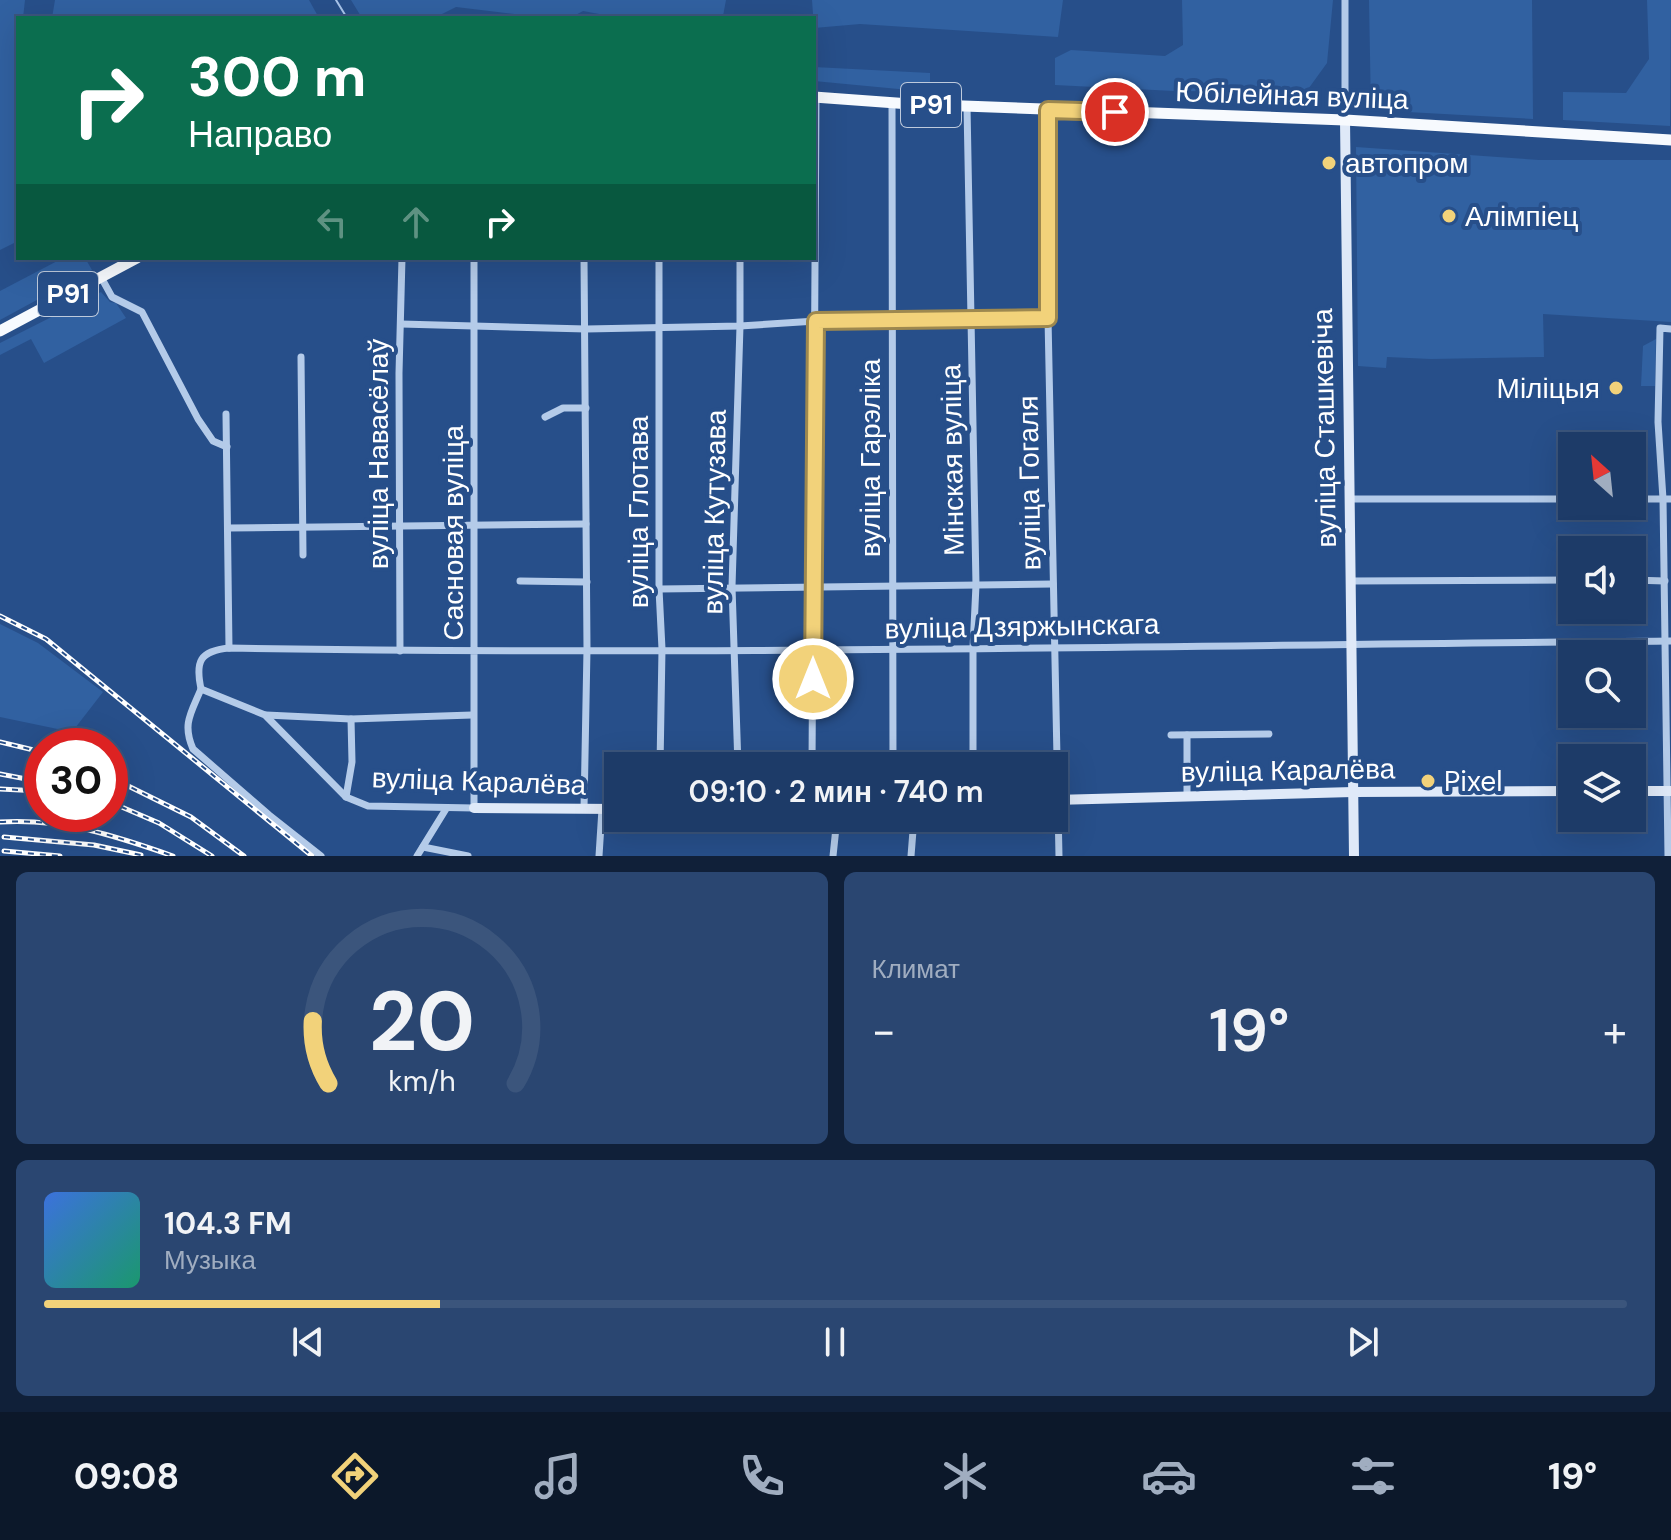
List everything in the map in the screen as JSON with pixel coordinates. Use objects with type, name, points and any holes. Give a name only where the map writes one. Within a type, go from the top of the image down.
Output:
[{"type":"main road","name":"Юбілейная вуліца","points":[[816,98],[1345,120],[1671,140]]},
{"type":"main road","name":"вуліца Сташкевіча","points":[[1345,120],[1354,856]]},
{"type":"main road","name":"Р91","points":[[0,331],[133,260]]},
{"type":"main road","name":"вуліца Каралёва","points":[[1068,800],[1353,792],[1558,791]]},
{"type":"main road","points":[[1646,791],[1670,791]]},
{"type":"main road","name":"вуліца Каралёва","points":[[474,808],[602,809]]},
{"type":"street","name":"вуліца Сташкевіча","points":[[1345,0],[1345,120]]},
{"type":"street","name":"вуліца Гарэліка","points":[[892,102],[893,752]]},
{"type":"street","name":"Мінская вуліца","points":[[967,106],[976,585],[973,752]]},
{"type":"street","name":"вуліца Гогаля","points":[[1048,110],[1048,318],[1056,752]]},
{"type":"street","name":"вуліца Навасёлаў","points":[[400,651],[402,260]]},
{"type":"street","name":"Сасновая вуліца","points":[[474,260],[474,808]]},
{"type":"street","points":[[584,260],[587,649],[584,809]]},
{"type":"street","name":"вуліца Глотава","points":[[659,260],[660,752]]},
{"type":"street","name":"вуліца Кутузава","points":[[737,752],[732,587],[740,260]]},
{"type":"street","points":[[812,752],[816,260]]},
{"type":"street","points":[[101,277],[112,297],[142,312],[198,419],[213,441],[227,447]]},
{"type":"street","points":[[401,324],[586,329],[816,321],[1048,318]]},
{"type":"street","points":[[1668,856],[1667,499],[1658,422],[1660,328],[1671,329]]},
{"type":"street","points":[[301,357],[303,555]]},
{"type":"street","points":[[545,417],[563,408],[586,408]]},
{"type":"street","points":[[226,414],[229,648],[212,649],[200,660],[197,671],[201,689],[188,721],[187,734],[193,749],[321,856]]},
{"type":"street","points":[[1349,499],[1558,499]]},
{"type":"street","points":[[1646,499],[1667,499]]},
{"type":"street","points":[[229,528],[586,524]]},
{"type":"street","points":[[1350,581],[1558,580]]},
{"type":"street","points":[[1646,580],[1665,581]]},
{"type":"street","points":[[520,581],[587,582]]},
{"type":"street","points":[[659,589],[1053,584]]},
{"type":"street","name":"вуліца Дзяржынскага","points":[[229,648],[813,651],[1668,641]]},
{"type":"street","name":"вуліца Каралёва","points":[[201,689],[265,715],[346,797],[368,806],[474,808]]},
{"type":"street","points":[[265,715],[351,719],[472,715]]},
{"type":"street","points":[[346,797],[352,762],[351,719]]},
{"type":"street","points":[[1171,735],[1269,734]]},
{"type":"street","points":[[1187,735],[1187,796]]},
{"type":"street","points":[[417,856],[446,809]]},
{"type":"street","points":[[599,856],[602,809]]},
{"type":"street","points":[[833,856],[836,832]]},
{"type":"street","points":[[911,856],[913,832]]},
{"type":"street","name":"вуліца Гогаля","points":[[1058,832],[1059,856]]},
{"type":"street","points":[[423,847],[468,856]]},
{"type":"shaded area","points":[[0,0],[25,0],[23,16],[16,16],[16,242],[0,250]]},
{"type":"shaded area","points":[[55,0],[309,0],[318,16],[52,16]]},
{"type":"shaded area","points":[[351,0],[726,0],[723,16],[610,16],[583,11],[574,16],[532,16],[456,7],[438,16],[361,16]]},
{"type":"shaded area","points":[[812,0],[1063,0],[1058,37],[860,24],[816,28],[816,16],[813,16]]},
{"type":"shaded area","points":[[1182,0],[1333,0],[1327,63],[1306,92],[1174,91],[1055,85],[1055,58],[1071,50],[1165,56],[1183,45]]},
{"type":"shaded area","points":[[1369,0],[1532,0],[1533,119],[1371,110]]},
{"type":"shaded area","points":[[1647,0],[1671,0],[1670,126],[1563,120],[1563,92],[1626,93],[1649,59]]},
{"type":"shaded area","points":[[816,67],[930,73],[930,92],[816,81]]},
{"type":"shaded area","name":"Алімпіец","points":[[1356,147],[1539,160],[1671,160],[1671,322],[1543,314],[1544,357],[1387,357],[1386,368],[1358,366]]},
{"type":"shaded area","points":[[59,260],[86,260],[92,270],[0,320],[0,291]]},
{"type":"shaded area","points":[[101,292],[110,302],[116,303],[126,318],[44,363],[31,339],[0,355],[0,343]]},
{"type":"shaded area","points":[[1656,339],[1655,386],[1641,386],[1643,346]]},
{"type":"shaded area","points":[[0,624],[38,643],[103,692],[75,728],[53,728],[0,717]]},
{"type":"waterway","points":[[336,0],[346,16]]},
{"type":"railway","points":[[0,616],[46,639],[312,856]]},
{"type":"railway","points":[[0,742],[24,748]]},
{"type":"railway","points":[[0,774],[24,779]]},
{"type":"railway","points":[[128,786],[191,817],[244,856]]},
{"type":"railway","points":[[0,789],[24,790]]},
{"type":"railway","points":[[128,810],[159,823],[212,856]]},
{"type":"railway","points":[[0,822],[67,826],[110,835],[173,856]]},
{"type":"railway","points":[[4,837],[94,845],[141,855]]},
{"type":"railway","points":[[4,851],[60,856]]},
{"type":"place","name":"автопром","points":[[1329,163]]},
{"type":"place","name":"Алімпіец","points":[[1449,216]]},
{"type":"place","name":"Міліцыя","points":[[1616,388]]},
{"type":"place","name":"Pixel","points":[[1428,781]]},
{"type":"route","points":[[813,679],[816,321],[1048,318],[1048,110],[1115,112]]}]
